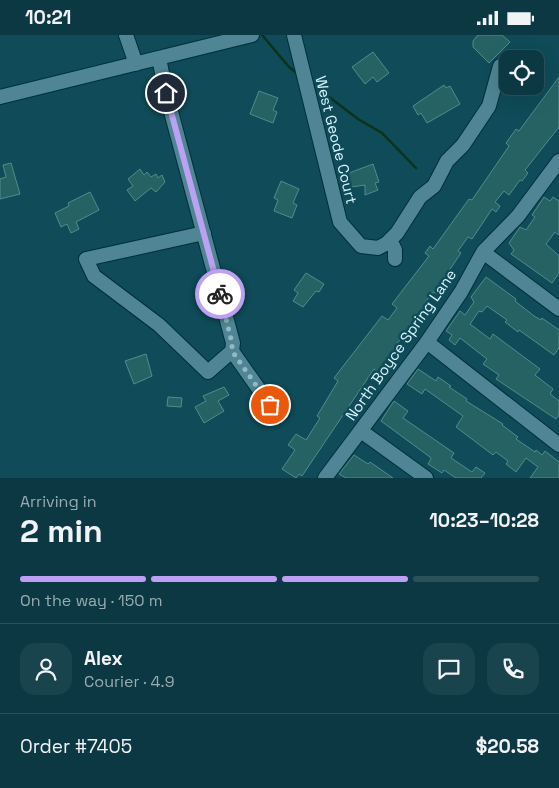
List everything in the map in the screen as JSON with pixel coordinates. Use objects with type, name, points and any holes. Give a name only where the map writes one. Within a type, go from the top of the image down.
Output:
[{"type":"street","points":[[126,35],[136,64]]},
{"type":"street","name":"West Geode Court","points":[[294,35],[340,222],[361,246],[378,248],[390,240]]},
{"type":"street","points":[[0,97],[244,36]]},
{"type":"street","points":[[159,58],[166,93],[232,343],[232,351],[270,405],[282,413]]},
{"type":"street","points":[[395,259],[390,240],[397,233],[420,197],[434,186],[447,161],[463,145],[489,106],[499,70]]},
{"type":"street","name":"North Boyce Spring Lane","points":[[325,478],[462,292],[483,252],[518,216],[556,170]]},
{"type":"street","points":[[204,233],[86,259],[94,276],[159,325],[208,372],[232,351]]},
{"type":"street","points":[[483,252],[559,309]]},
{"type":"street","points":[[427,342],[559,445]]},
{"type":"street","points":[[361,431],[426,478]]},
{"type":"building","points":[[478,35],[502,35],[510,42],[502,50],[499,50],[499,53],[489,63],[473,47],[473,41]]},
{"type":"building","points":[[373,52],[389,73],[377,82],[373,77],[365,84],[352,67]]},
{"type":"building","points":[[559,77],[559,127],[525,170],[528,173],[509,195],[504,191],[495,202],[500,206],[496,212],[492,209],[472,239],[468,237],[458,251],[461,253],[442,281],[444,282],[437,294],[433,292],[424,304],[428,307],[409,327],[394,348],[397,351],[392,359],[390,357],[379,373],[374,369],[302,476],[299,474],[296,478],[282,469],[295,450],[288,445],[296,434],[306,440],[320,418],[317,416],[338,381],[334,378],[382,316],[388,320],[397,308],[392,304],[429,256],[425,253],[430,246],[433,249],[469,199],[472,200],[509,146],[506,143],[516,129],[519,131]]},
{"type":"building","points":[[444,85],[446,88],[450,86],[460,104],[427,123],[421,113],[418,115],[413,106]]},
{"type":"building","points":[[259,91],[278,98],[273,110],[277,112],[273,123],[250,114]]},
{"type":"building","points":[[11,163],[20,194],[0,199],[0,179],[6,177],[3,165]]},
{"type":"building","points":[[373,164],[379,182],[375,183],[378,190],[365,195],[365,185],[345,188],[341,176]]},
{"type":"building","points":[[140,169],[144,175],[147,172],[151,177],[156,174],[158,178],[162,175],[165,182],[156,192],[151,188],[135,201],[127,190],[133,186],[128,179]]},
{"type":"building","points":[[281,181],[299,189],[293,203],[297,205],[292,218],[274,211],[278,200],[274,198]]},
{"type":"building","points":[[90,192],[99,210],[76,222],[79,229],[71,233],[67,224],[61,227],[55,213],[69,206],[68,203]]},
{"type":"building","points":[[544,197],[550,201],[553,197],[559,201],[559,235],[555,232],[546,244],[559,256],[559,273],[552,283],[511,254],[514,250],[509,243],[520,227],[526,230],[535,217],[532,215]]},
{"type":"building","points":[[306,273],[324,284],[319,292],[316,291],[303,307],[293,301],[298,293],[294,290]]},
{"type":"building","points":[[486,277],[516,299],[515,301],[534,316],[541,320],[542,318],[559,330],[559,348],[554,355],[519,330],[518,332],[505,322],[507,320],[487,306],[482,312],[479,311],[470,324],[490,339],[493,334],[540,369],[535,375],[553,389],[550,394],[559,401],[559,414],[556,419],[496,379],[499,375],[483,364],[487,359],[460,338],[455,345],[449,340],[452,335],[446,331],[460,311],[465,315],[474,302],[471,297]]},
{"type":"building","points":[[146,354],[152,376],[134,384],[125,361]]},
{"type":"building","points":[[418,369],[436,381],[438,377],[451,386],[449,387],[467,399],[466,401],[503,424],[518,437],[516,439],[535,452],[536,450],[542,455],[545,451],[559,462],[559,478],[530,478],[538,467],[526,458],[516,472],[506,464],[508,461],[496,452],[493,455],[456,427],[463,416],[425,389],[422,394],[407,384]]},
{"type":"building","points":[[224,387],[229,395],[218,401],[224,411],[204,423],[195,407],[206,401],[203,396]]},
{"type":"building","points":[[168,397],[182,398],[181,407],[167,406]]},
{"type":"building","points":[[394,401],[408,411],[403,418],[454,453],[451,458],[472,472],[476,467],[485,473],[481,478],[456,478],[444,470],[442,473],[428,464],[431,459],[430,457],[381,421]]},
{"type":"building","points":[[354,455],[368,464],[370,462],[393,478],[346,478],[339,474]]},
{"type":"waterway","points":[[262,35],[289,67],[298,74]]},
{"type":"waterway","points":[[312,84],[358,119],[382,133],[416,168]]},
{"type":"way so far","points":[[220,294],[232,343],[232,351],[270,405]]},
{"type":"route","points":[[166,93],[220,294]]}]
